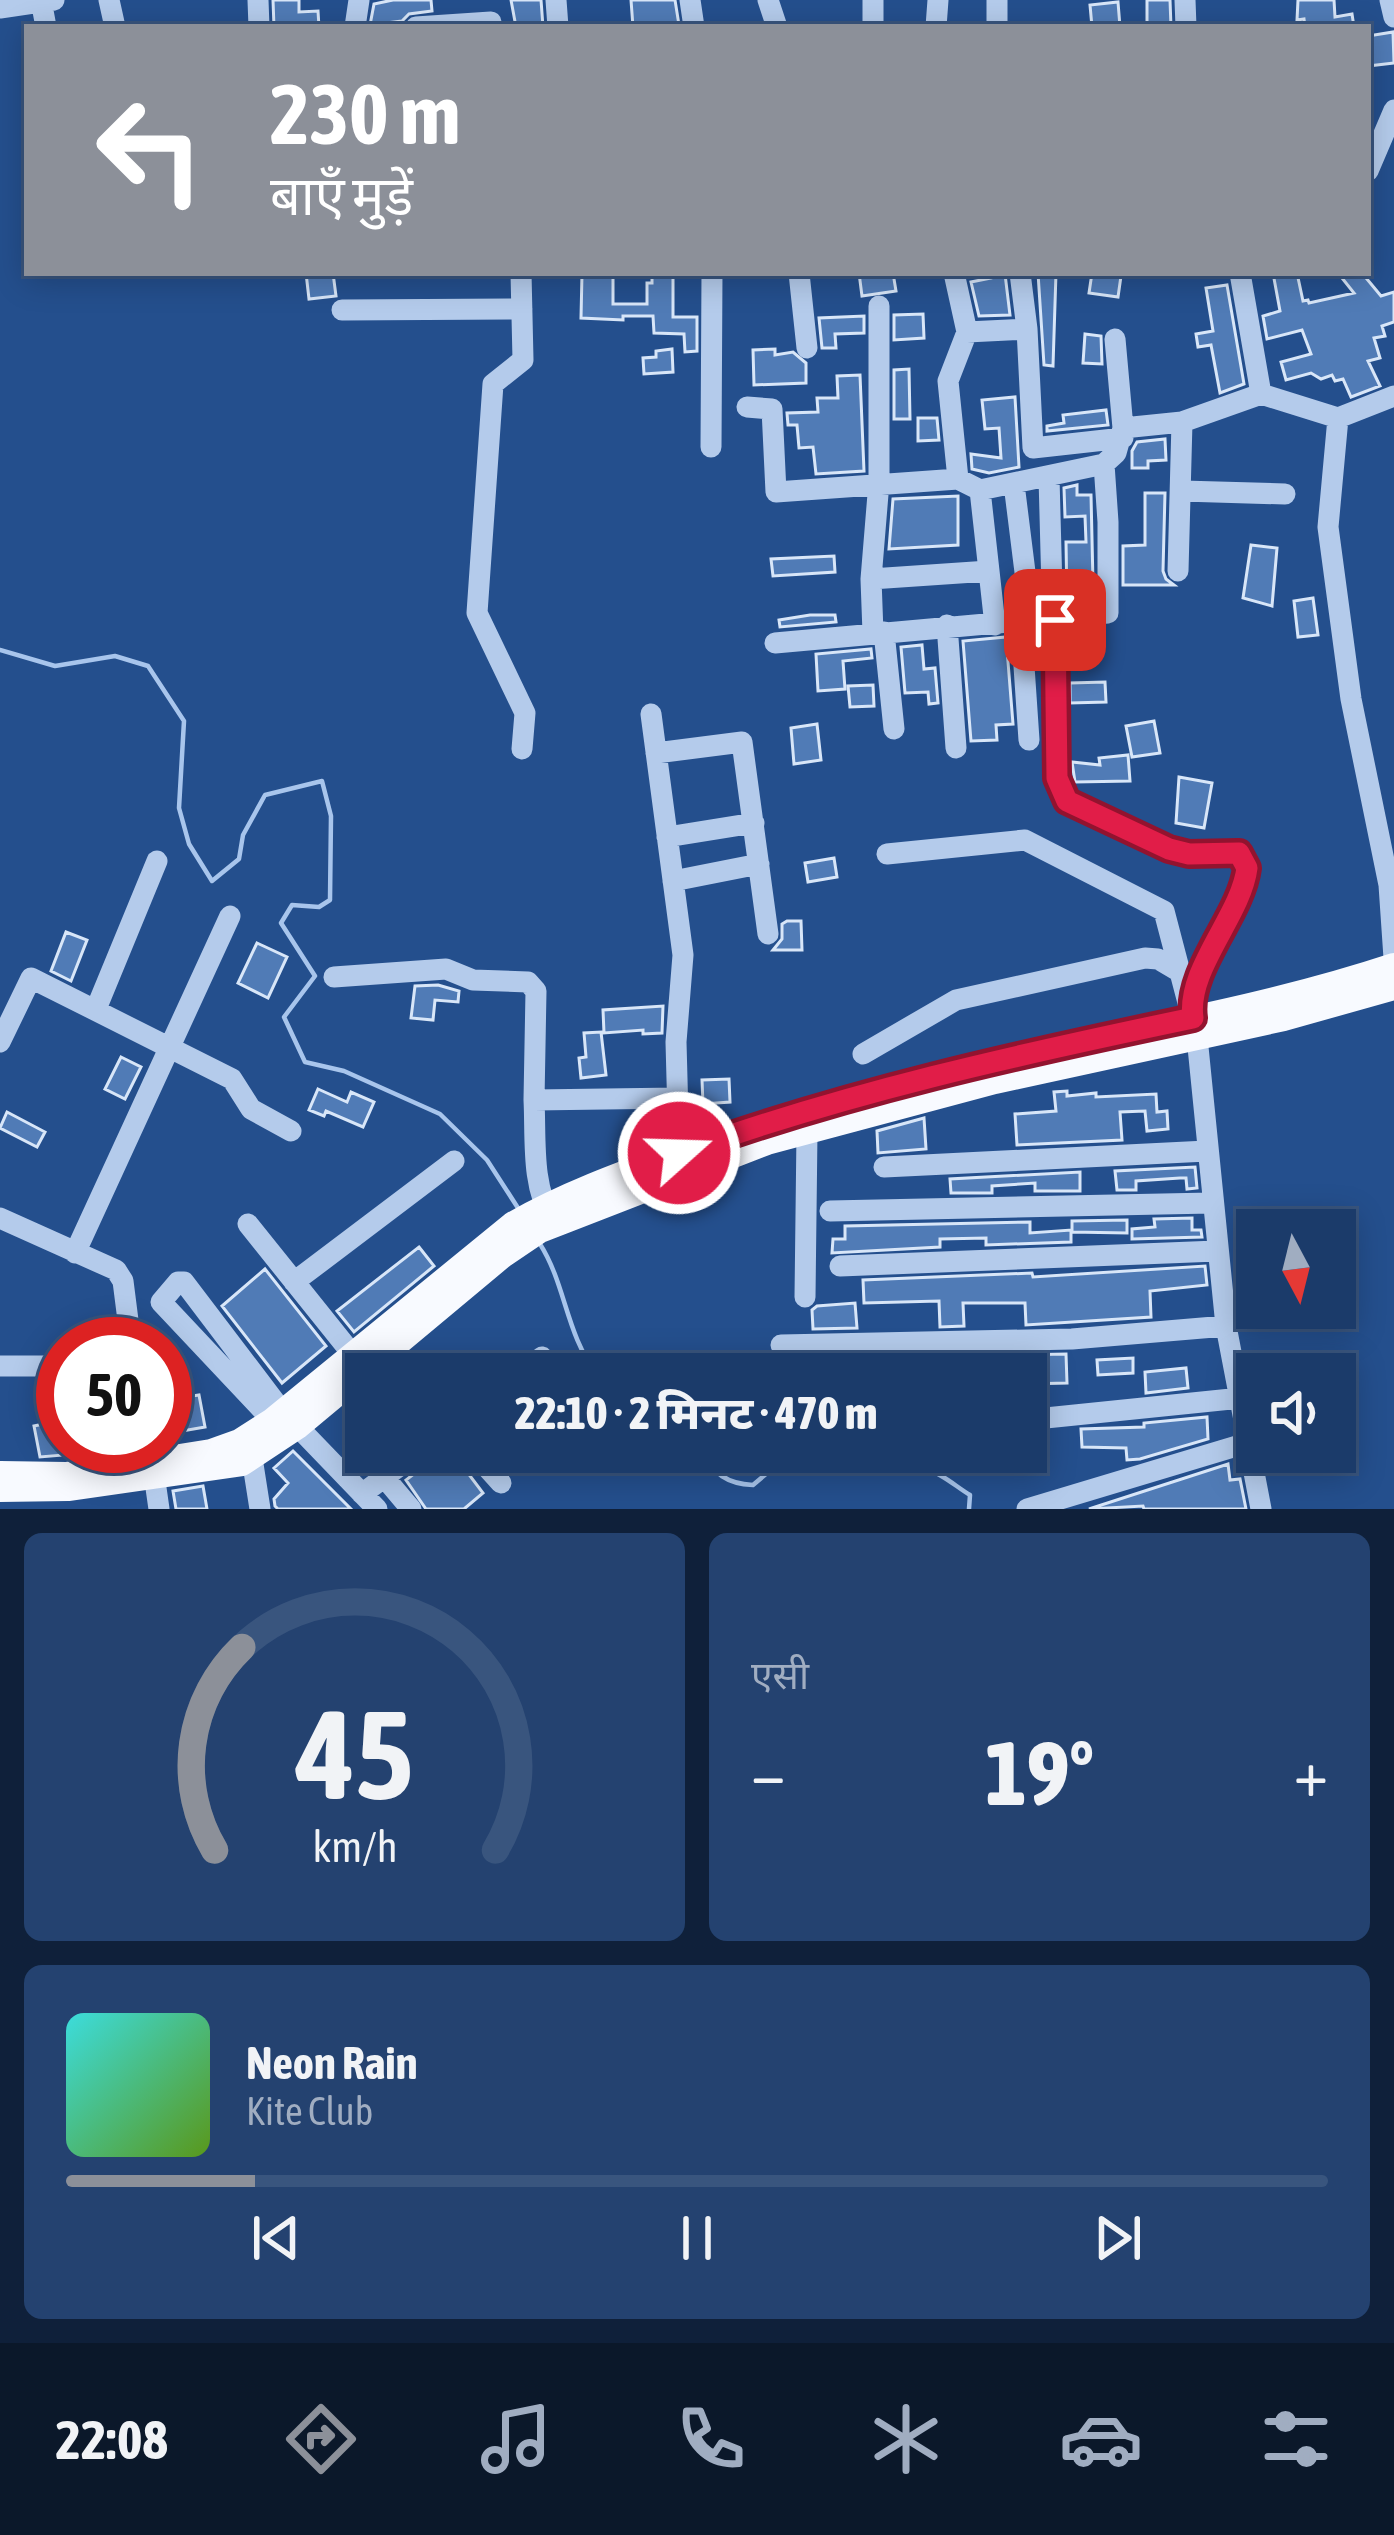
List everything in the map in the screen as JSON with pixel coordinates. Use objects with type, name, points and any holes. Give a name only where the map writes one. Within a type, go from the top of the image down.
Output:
[{"type":"main road","points":[[353,1353],[543,1218],[679,1153],[813,1106],[893,1084],[1194,1019],[1304,992],[1394,962]]},
{"type":"main road","points":[[543,1218],[806,1132],[994,1082],[1194,1019],[1328,1008],[1394,988]]},
{"type":"main road","points":[[192,1454],[239,1441],[284,1419],[497,1248]]},
{"type":"main road","points":[[192,1467],[215,1470],[252,1458],[284,1419],[345,1361]]},
{"type":"main road","points":[[0,1473],[73,1473]]},
{"type":"main road","points":[[0,1490],[56,1499],[122,1473]]},
{"type":"street","points":[[1390,0],[1394,17]]},
{"type":"street","points":[[0,8],[45,1]]},
{"type":"street","points":[[436,24],[491,16]]},
{"type":"street","points":[[1371,164],[1394,110]]},
{"type":"street","points":[[521,276],[523,360],[494,384],[477,613],[524,712],[523,749]]},
{"type":"street","points":[[711,447],[712,276]]},
{"type":"street","points":[[799,276],[807,348]]},
{"type":"street","points":[[955,276],[967,332],[948,381],[958,479]]},
{"type":"street","points":[[1020,276],[1033,448],[1182,422],[1261,394],[1338,418],[1394,396]]},
{"type":"street","points":[[1241,276],[1261,394]]},
{"type":"street","points":[[879,305],[879,482],[872,579],[894,729]]},
{"type":"street","points":[[342,310],[522,309]]},
{"type":"street","points":[[967,332],[1027,329]]},
{"type":"street","points":[[747,406],[772,409],[776,492],[958,479],[980,490],[1014,484],[1104,464],[1116,453],[1123,433],[1115,339]]},
{"type":"street","points":[[1338,418],[1328,527],[1348,676],[1389,885],[1394,962]]},
{"type":"street","points":[[1178,571],[1182,422]]},
{"type":"street","points":[[775,643],[1108,613],[1104,464]]},
{"type":"street","points":[[1049,477],[1057,778],[1067,801],[1169,849],[1189,854],[1239,853],[1247,868],[1194,1019]]},
{"type":"street","points":[[1014,484],[1026,621],[1029,740]]},
{"type":"street","points":[[980,490],[995,625]]},
{"type":"street","points":[[1182,491],[1285,494]]},
{"type":"street","points":[[872,579],[989,572]]},
{"type":"street","points":[[947,625],[956,748]]},
{"type":"street","points":[[651,713],[683,955],[679,1153]]},
{"type":"street","points":[[656,753],[742,742],[768,934]]},
{"type":"street","points":[[667,837],[754,823]]},
{"type":"street","points":[[887,854],[1024,840],[1162,909],[1194,1019],[1211,1203],[1236,1377]]},
{"type":"street","points":[[96,1009],[157,861]]},
{"type":"street","points":[[673,881],[759,864]]},
{"type":"street","points":[[76,1252],[230,916]]},
{"type":"street","points":[[863,1054],[956,1000],[1145,958],[1158,959],[1180,972]]},
{"type":"street","points":[[334,977],[446,969],[473,980],[532,984],[536,991],[534,1100],[543,1218]]},
{"type":"street","points":[[0,1042],[31,978],[232,1078],[251,1109],[291,1131]]},
{"type":"street","points":[[534,1100],[677,1098]]},
{"type":"street","points":[[805,1297],[806,1132]]},
{"type":"street","points":[[884,1167],[1207,1151]]},
{"type":"street","points":[[294,1282],[454,1160]]},
{"type":"street","points":[[830,1211],[1211,1203]]},
{"type":"street","points":[[0,1218],[116,1270],[127,1317]]},
{"type":"street","points":[[248,1224],[351,1353]]},
{"type":"street","points":[[840,1266],[1217,1251]]},
{"type":"street","points":[[284,1419],[184,1282],[178,1282],[161,1302],[370,1502],[389,1473]]},
{"type":"street","points":[[781,1345],[1072,1339],[1226,1326]]},
{"type":"street","points":[[0,1366],[36,1366]]},
{"type":"street","points":[[1047,1418],[1236,1398]]},
{"type":"street","points":[[1027,1509],[1236,1446]]},
{"type":"street","points":[[252,1458],[260,1509]]},
{"type":"street","points":[[154,1473],[159,1509]]},
{"type":"street","points":[[492,1473],[501,1483]]},
{"type":"street","points":[[1255,1473],[1261,1509]]},
{"type":"street","points":[[384,1477],[410,1509]]},
{"type":"building","points":[[273,0],[299,0],[299,12],[318,11],[319,24],[274,24]]},
{"type":"building","points":[[431,0],[432,11],[409,14],[402,21],[370,24],[374,4]]},
{"type":"building","points":[[511,0],[541,0],[543,24],[515,24]]},
{"type":"building","points":[[631,0],[675,0],[679,24],[633,24]]},
{"type":"building","points":[[1147,0],[1170,0],[1171,24],[1147,24]]},
{"type":"building","points":[[1298,0],[1334,0],[1335,17],[1352,14],[1354,24],[1305,24],[1304,19],[1297,20]]},
{"type":"building","points":[[1118,2],[1120,24],[1092,24],[1090,5]]},
{"type":"building","points":[[1393,32],[1394,63],[1371,66],[1371,36]]},
{"type":"building","points":[[306,276],[333,276],[336,296],[309,299]]},
{"type":"building","points":[[582,276],[613,276],[613,304],[647,304],[647,283],[652,283],[652,276],[673,276],[673,317],[697,317],[697,351],[685,352],[684,334],[654,333],[653,316],[581,318]]},
{"type":"building","points":[[859,276],[894,276],[896,291],[862,296]]},
{"type":"building","points":[[1005,276],[1010,315],[979,316],[971,282]]},
{"type":"building","points":[[1038,276],[1056,276],[1053,366],[1044,365]]},
{"type":"building","points":[[1092,276],[1121,276],[1118,297],[1089,293]]},
{"type":"building","points":[[1274,276],[1298,276],[1303,301],[1309,303],[1354,293],[1340,276],[1364,276],[1381,296],[1394,292],[1394,322],[1382,326],[1385,336],[1374,338],[1380,358],[1368,361],[1380,386],[1351,397],[1343,379],[1335,381],[1332,375],[1321,379],[1311,373],[1286,380],[1281,362],[1311,354],[1302,330],[1267,339],[1263,316],[1280,311]]},
{"type":"building","points":[[1227,285],[1244,384],[1220,393],[1211,345],[1198,347],[1196,334],[1213,331],[1206,288]]},
{"type":"building","points":[[923,314],[924,338],[894,340],[894,315]]},
{"type":"building","points":[[864,316],[864,333],[835,334],[836,348],[822,348],[819,318]]},
{"type":"building","points":[[1085,334],[1101,336],[1102,364],[1083,363]]},
{"type":"building","points":[[672,349],[673,372],[644,374],[643,358]]},
{"type":"building","points":[[775,349],[775,355],[793,352],[806,363],[806,383],[754,385],[753,350]]},
{"type":"building","points":[[909,369],[910,419],[894,419],[894,370]]},
{"type":"building","points":[[860,375],[864,471],[816,474],[813,447],[799,448],[797,425],[788,425],[787,413],[818,412],[817,398],[838,398],[837,376]]},
{"type":"building","points":[[1015,397],[1019,467],[989,473],[972,469],[971,454],[1001,458],[999,428],[985,429],[982,400]]},
{"type":"building","points":[[1106,410],[1108,425],[1047,431],[1047,426],[1064,423],[1063,415]]},
{"type":"building","points":[[918,418],[937,418],[939,440],[918,441]]},
{"type":"building","points":[[1165,439],[1166,460],[1148,461],[1148,468],[1132,468],[1137,442]]},
{"type":"building","points":[[1077,485],[1077,495],[1091,495],[1093,583],[1085,583],[1085,600],[1067,602],[1066,542],[1086,542],[1085,516],[1065,517],[1064,488]]},
{"type":"building","points":[[1145,493],[1165,493],[1163,571],[1174,585],[1123,585],[1123,546],[1145,545]]},
{"type":"building","points":[[958,496],[958,545],[889,549],[893,499]]},
{"type":"building","points":[[1251,545],[1277,548],[1272,606],[1243,598]]},
{"type":"building","points":[[834,556],[835,572],[773,576],[771,559]]},
{"type":"building","points":[[1313,598],[1318,635],[1298,637],[1294,601]]},
{"type":"building","points":[[835,615],[836,622],[780,627],[779,620]]},
{"type":"building","points":[[1006,637],[1013,724],[996,725],[997,740],[971,741],[963,641]]},
{"type":"building","points":[[922,645],[924,669],[935,668],[938,703],[929,704],[928,692],[905,693],[901,647]]},
{"type":"building","points":[[871,649],[872,658],[843,661],[845,689],[818,691],[816,654]]},
{"type":"building","points":[[1105,682],[1106,702],[1070,703],[1070,683]]},
{"type":"building","points":[[873,685],[874,706],[850,707],[848,686]]},
{"type":"building","points":[[1154,721],[1160,753],[1132,757],[1126,726]]},
{"type":"building","points":[[817,724],[821,760],[794,764],[791,728]]},
{"type":"building","points":[[1128,755],[1130,781],[1075,782],[1072,762],[1100,765],[1099,758]]},
{"type":"building","points":[[1179,777],[1212,783],[1204,828],[1176,823]]},
{"type":"building","points":[[834,858],[837,877],[808,882],[805,863]]},
{"type":"building","points":[[787,921],[801,921],[802,950],[773,950]]},
{"type":"building","points":[[66,932],[87,940],[71,981],[51,971]]},
{"type":"building","points":[[257,943],[287,957],[268,998],[238,983]]},
{"type":"building","points":[[415,986],[459,991],[458,1002],[435,1000],[433,1020],[411,1018]]},
{"type":"building","points":[[663,1006],[662,1033],[604,1033],[603,1010]]},
{"type":"building","points":[[601,1032],[606,1075],[581,1078],[584,1033]]},
{"type":"building","points":[[121,1057],[141,1067],[125,1099],[105,1089]]},
{"type":"building","points":[[729,1079],[730,1102],[703,1104],[702,1080]]},
{"type":"building","points":[[318,1089],[347,1102],[351,1092],[374,1102],[363,1127],[326,1111],[324,1116],[309,1110]]},
{"type":"building","points":[[1067,1091],[1067,1096],[1096,1093],[1096,1097],[1156,1094],[1157,1112],[1167,1111],[1168,1129],[1147,1131],[1145,1111],[1120,1112],[1122,1140],[1017,1145],[1015,1114],[1056,1111],[1054,1092]]},
{"type":"building","points":[[7,1112],[45,1132],[37,1147],[0,1128]]},
{"type":"building","points":[[924,1118],[926,1149],[878,1153],[877,1131]]},
{"type":"building","points":[[1195,1167],[1197,1188],[1187,1189],[1186,1178],[1180,1178],[1136,1181],[1136,1190],[1117,1190],[1115,1171]]},
{"type":"building","points":[[1080,1172],[1080,1191],[1035,1191],[1035,1183],[992,1186],[992,1193],[951,1193],[950,1179]]},
{"type":"building","points":[[1192,1218],[1192,1230],[1201,1230],[1202,1237],[1132,1239],[1132,1229],[1155,1227],[1154,1219]]},
{"type":"building","points":[[1127,1220],[1127,1233],[1072,1232],[1072,1221]]},
{"type":"building","points":[[1030,1222],[1030,1233],[1071,1230],[1071,1242],[986,1245],[986,1238],[940,1239],[940,1247],[832,1253],[833,1239],[845,1239],[845,1226]]},
{"type":"building","points":[[419,1247],[434,1266],[354,1332],[337,1311]]},
{"type":"building","points":[[1205,1266],[1207,1285],[1150,1291],[1151,1317],[1026,1325],[1025,1303],[963,1303],[964,1326],[940,1327],[939,1301],[864,1303],[863,1280],[1032,1273],[1033,1277]]},
{"type":"building","points":[[265,1269],[326,1346],[282,1383],[222,1306]]},
{"type":"building","points":[[855,1303],[857,1328],[813,1329],[812,1310],[817,1306]]},
{"type":"building","points":[[1047,1354],[1066,1354],[1067,1383],[1047,1383]]},
{"type":"building","points":[[1133,1358],[1133,1373],[1098,1375],[1097,1360]]},
{"type":"building","points":[[1186,1368],[1188,1388],[1146,1393],[1145,1372]]},
{"type":"building","points":[[199,1395],[205,1427],[192,1429],[192,1396]]},
{"type":"building","points":[[1207,1417],[1208,1439],[1140,1459],[1127,1460],[1126,1448],[1082,1447],[1081,1429],[1144,1427],[1144,1423]]},
{"type":"building","points":[[293,1451],[351,1509],[275,1506],[274,1499],[288,1483],[274,1468]]},
{"type":"building","points":[[1228,1464],[1230,1480],[1240,1479],[1246,1509],[1089,1509]]},
{"type":"building","points":[[415,1473],[468,1473],[483,1493],[464,1509],[426,1509],[406,1480]]},
{"type":"building","points":[[203,1486],[207,1509],[176,1509],[173,1491]]},
{"type":"waterway","points":[[0,650],[55,666],[115,656],[148,666],[184,721],[179,808],[189,844],[212,881],[239,859],[243,835],[265,795],[322,781],[331,816],[330,900],[319,907],[292,905],[281,923],[315,976],[284,1017],[305,1062],[344,1071],[440,1114],[487,1160],[518,1208]]},
{"type":"waterway","points":[[540,1244],[584,1353]]},
{"type":"waterway","points":[[719,1473],[736,1483],[753,1485],[767,1473]]},
{"type":"waterway","points":[[935,1473],[970,1495],[969,1509]]},
{"type":"route","points":[[679,1153],[813,1106],[893,1084],[1193,1018],[1191,1003],[1247,868],[1239,853],[1189,854],[1169,849],[1067,801],[1057,778],[1055,620]]}]
